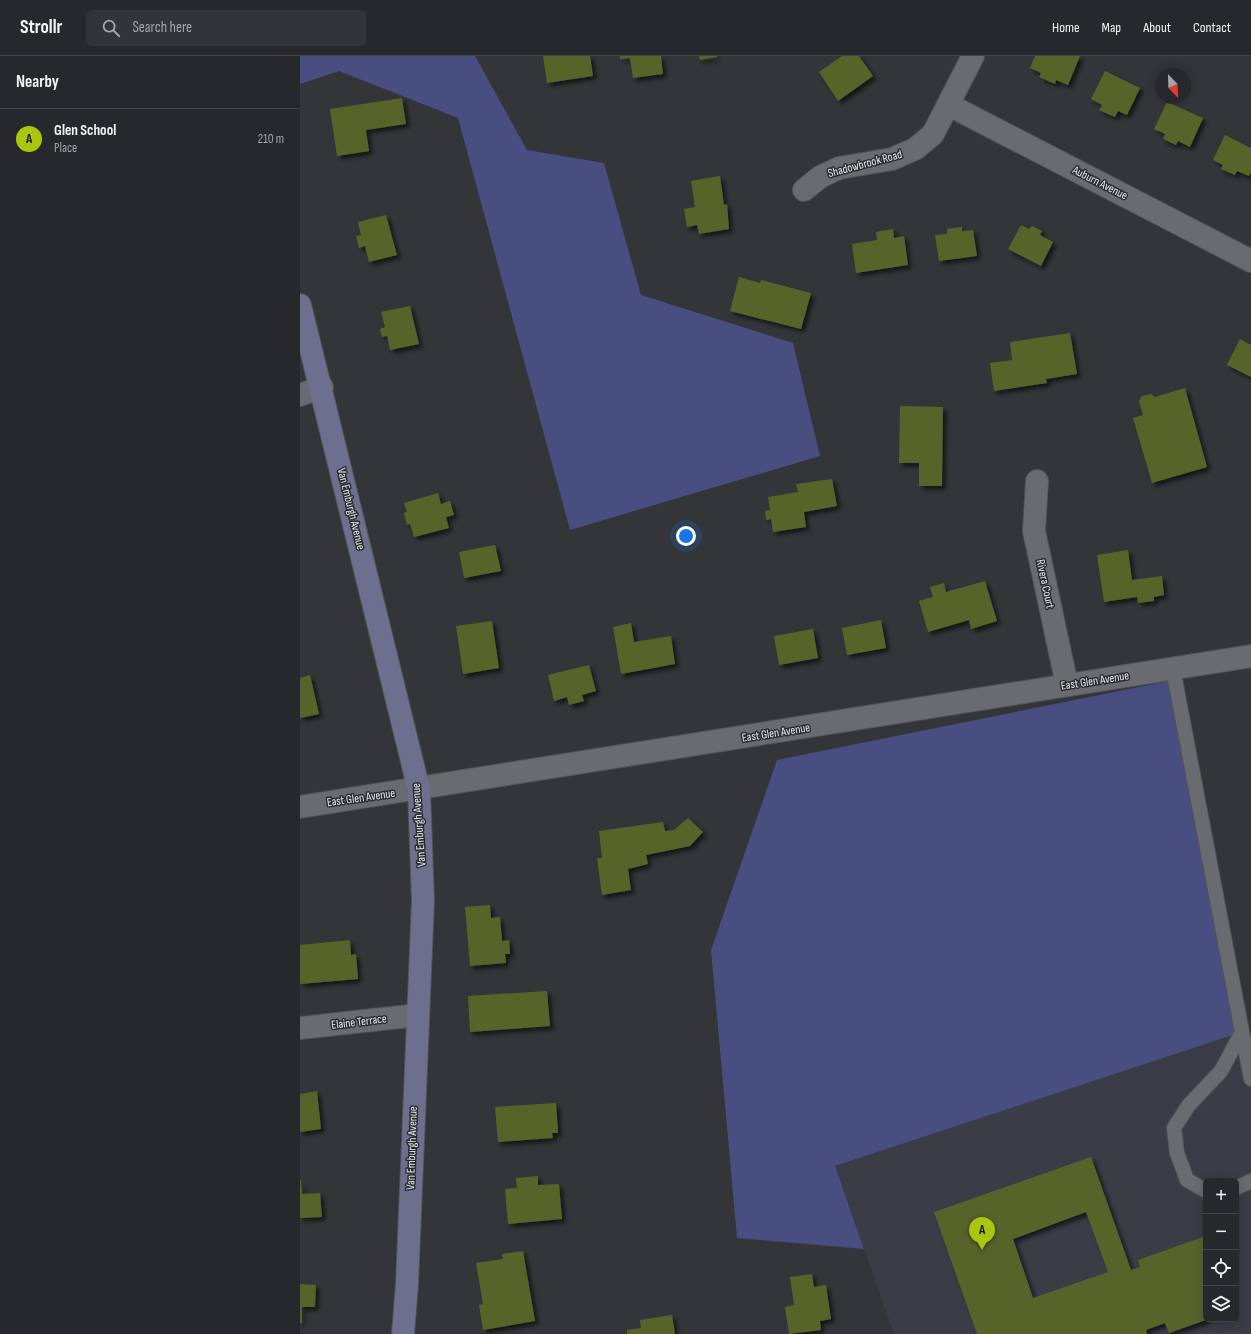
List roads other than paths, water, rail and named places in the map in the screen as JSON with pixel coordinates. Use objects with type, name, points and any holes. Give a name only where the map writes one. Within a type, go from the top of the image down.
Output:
[{"type":"main road","name":"Van Emburgh Avenue","points":[[300,305],[322,387],[419,790],[423,901],[407,1284],[403,1334]]},
{"type":"street","name":"Shadowbrook Road","points":[[804,190],[820,177],[839,168],[892,160],[915,149],[933,134],[973,56]]},
{"type":"street","name":"Auburn Avenue","points":[[949,105],[1251,261]]},
{"type":"street","points":[[300,395],[322,387]]},
{"type":"street","name":"Rivera Court","points":[[1037,481],[1034,531],[1067,685]]},
{"type":"street","name":"East Glen Avenue","points":[[300,807],[419,790],[1251,656]]},
{"type":"street","name":"Elaine Terrace","points":[[300,1028],[418,1015]]},
{"type":"lane","points":[[1173,669],[1251,1079]]},
{"type":"lane","points":[[1203,1190],[1187,1180],[1177,1153],[1174,1128],[1188,1106],[1221,1071],[1242,1032]]},
{"type":"lane","points":[[1239,1187],[1251,1181]]},
{"type":"place","name":"Glen School","points":[[982,1250]]}]
